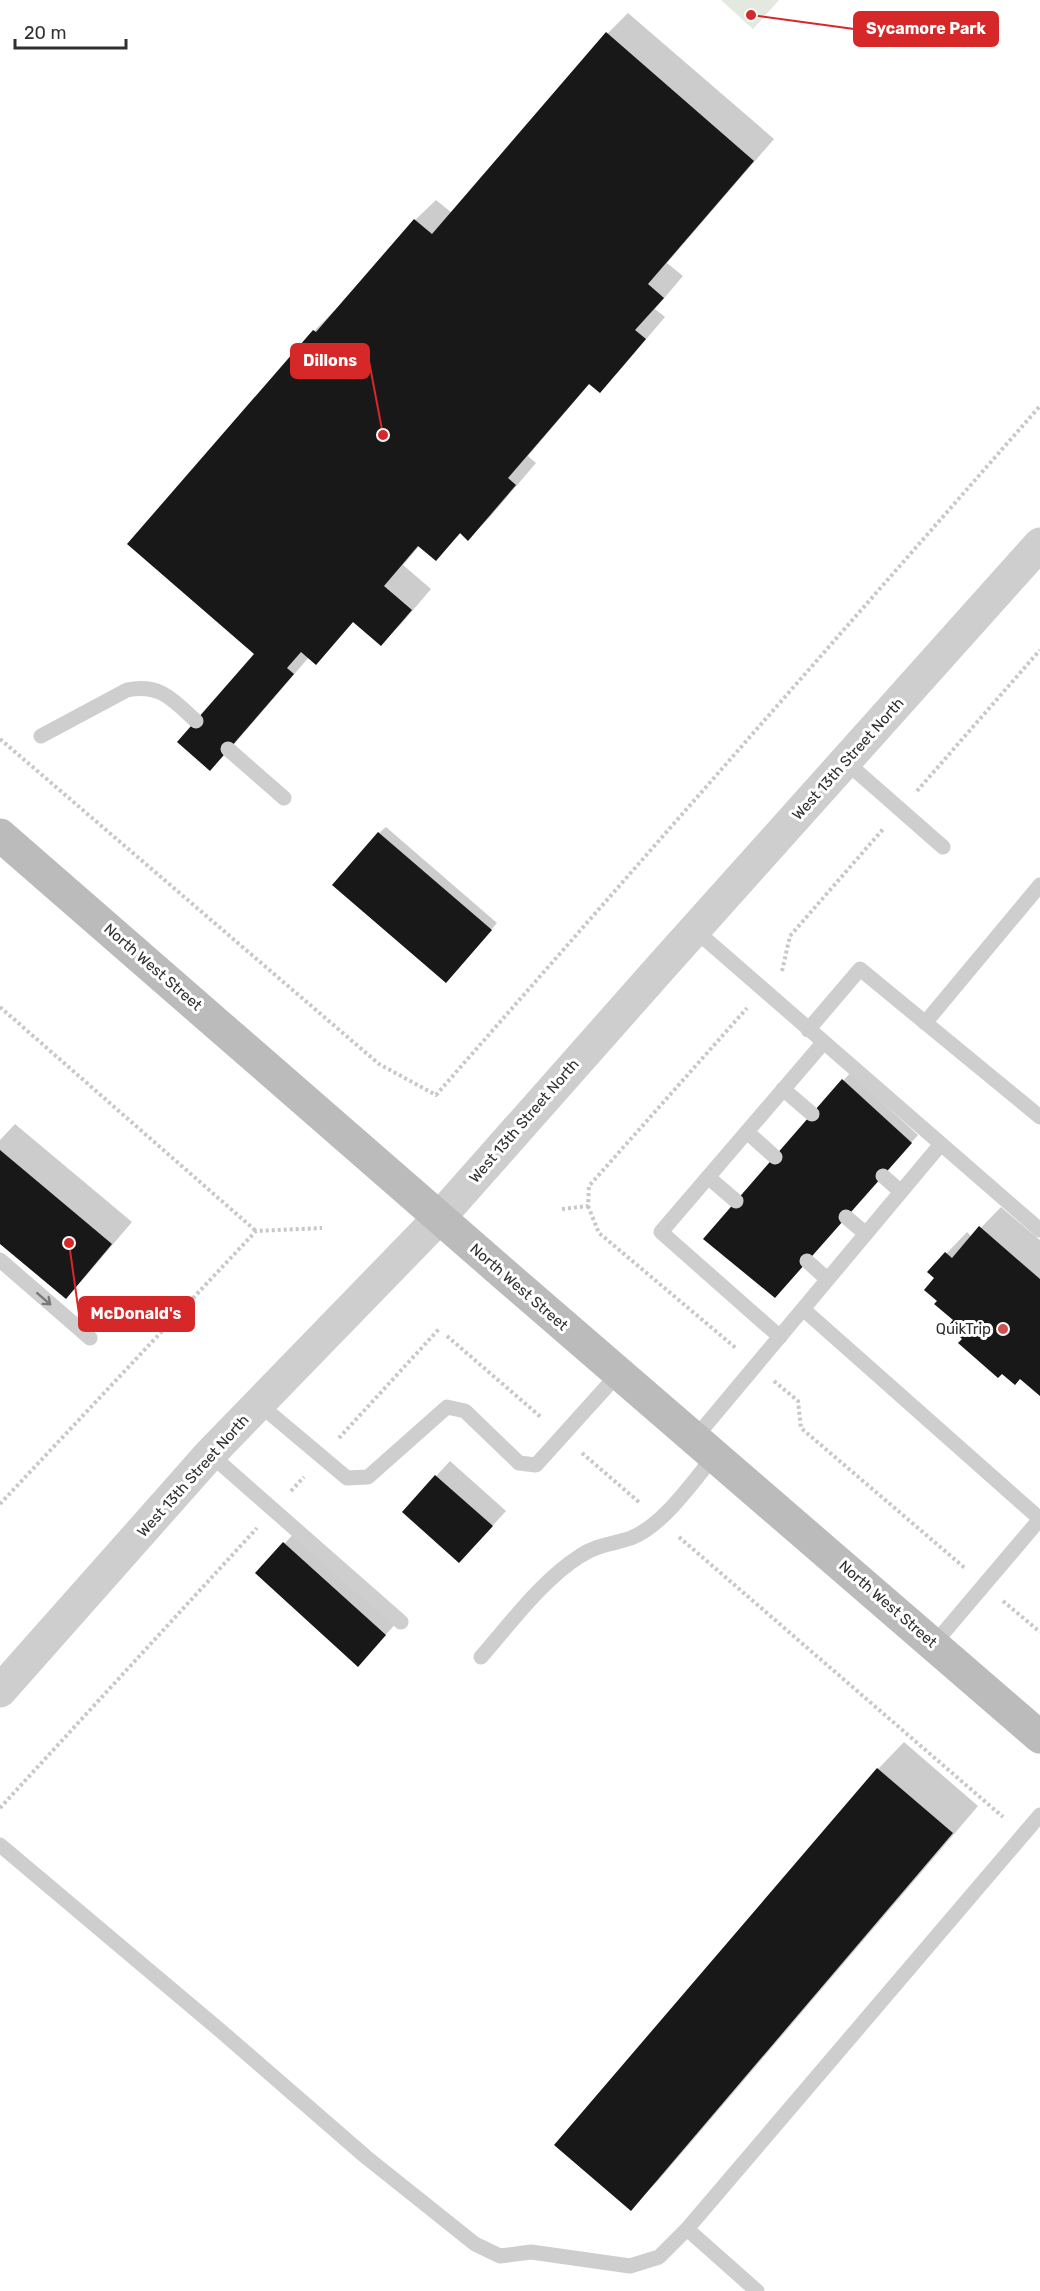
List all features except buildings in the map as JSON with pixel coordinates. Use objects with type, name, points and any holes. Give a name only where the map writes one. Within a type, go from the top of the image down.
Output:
[{"type":"main road","name":"North West Street","points":[[0,835],[1040,1737]]},
{"type":"street","name":"West 13th Street North","points":[[0,1691],[210,1454],[439,1218],[845,761],[1039,550]]},
{"type":"lane","points":[[41,735],[128,690],[140,687],[153,688],[168,696],[196,721]]},
{"type":"lane","points":[[228,749],[284,798]]},
{"type":"lane","points":[[845,761],[943,847]]},
{"type":"lane","points":[[925,1023],[1040,885]]},
{"type":"lane","points":[[695,930],[1040,1230]]},
{"type":"lane","points":[[808,1030],[860,969],[1040,1117]]},
{"type":"lane","points":[[780,1337],[661,1232],[823,1042]]},
{"type":"lane","points":[[783,1089],[812,1114]]},
{"type":"lane","points":[[747,1132],[775,1157]]},
{"type":"lane","points":[[481,1657],[549,1581],[580,1556],[604,1544],[632,1537],[659,1520],[756,1365],[940,1144]]},
{"type":"lane","points":[[883,1176],[901,1192]]},
{"type":"lane","points":[[708,1177],[736,1201]]},
{"type":"lane","points":[[846,1217],[866,1234]]},
{"type":"lane","points":[[0,1260],[90,1338]]},
{"type":"lane","points":[[807,1261],[827,1279]]},
{"type":"lane","points":[[803,1309],[1040,1519],[934,1644]]},
{"type":"lane","points":[[259,1404],[347,1478],[368,1477],[447,1407],[465,1411],[519,1463],[536,1465],[619,1373]]},
{"type":"lane","points":[[210,1454],[401,1622]]},
{"type":"lane","points":[[0,1845],[366,2157],[475,2244],[500,2256],[531,2252],[630,2266],[659,2257],[687,2229],[1040,1815]]},
{"type":"lane","points":[[687,2229],[757,2291]]},
{"type":"path","points":[[0,739],[379,1064],[436,1095],[1040,406]]},
{"type":"path","points":[[1040,650],[790,936],[782,974],[747,1008],[590,1186],[588,1206],[599,1233],[798,1401],[801,1428],[1040,1632]]},
{"type":"path","points":[[0,1007],[256,1231],[322,1228]]},
{"type":"path","points":[[562,1209],[588,1206]]},
{"type":"path","points":[[0,1504],[256,1231]]},
{"type":"path","points":[[0,1808],[439,1329]]},
{"type":"path","points":[[447,1336],[1023,1835]]},
{"type":"shaded area","points":[[721,0],[779,0],[753,29]]},
{"type":"place","name":"Sycamore Park","points":[[751,15]]},
{"type":"place","name":"Dillons","points":[[383,435]]},
{"type":"place","name":"McDonald's","points":[[69,1243]]},
{"type":"place","name":"QuikTrip","points":[[1003,1329]]}]
